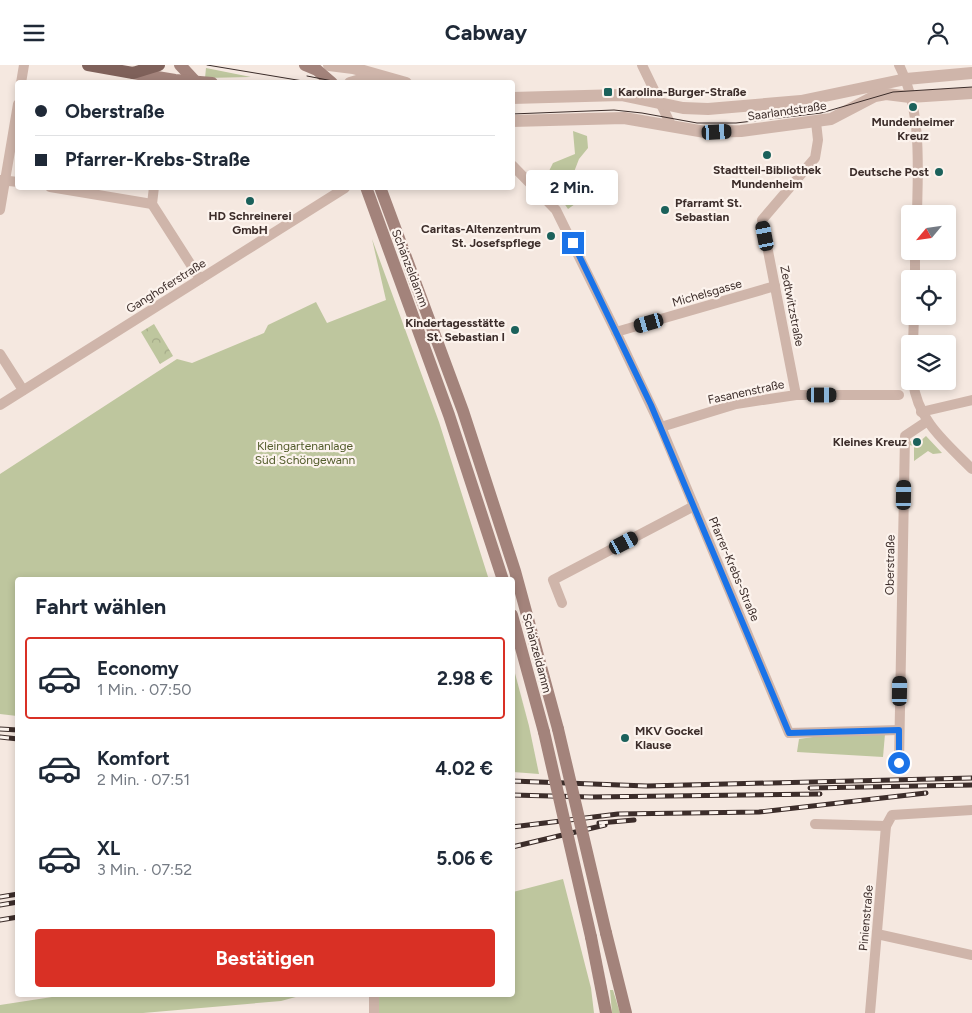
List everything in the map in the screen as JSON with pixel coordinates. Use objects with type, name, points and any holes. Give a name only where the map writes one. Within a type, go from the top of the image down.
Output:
[{"type":"main road","points":[[88,65],[166,80]]},
{"type":"main road","points":[[133,73],[159,65]]},
{"type":"main road","points":[[180,65],[194,80]]},
{"type":"main road","points":[[311,68],[328,80]]},
{"type":"main road","name":"Schänzeldamm","points":[[367,190],[449,415],[502,577]]},
{"type":"main road","name":"Schänzeldamm","points":[[381,190],[463,411],[514,571],[558,729],[626,1013]]},
{"type":"main road","name":"Schänzeldamm","points":[[515,626],[544,732],[591,937],[606,1013]]},
{"type":"street","points":[[22,80],[24,65]]},
{"type":"street","points":[[330,65],[395,80]]},
{"type":"street","points":[[642,65],[671,125]]},
{"type":"street","points":[[899,65],[906,79],[918,148],[917,205]]},
{"type":"street","name":"Saarlandstraße","points":[[515,98],[621,95],[697,109],[761,105],[843,93],[906,79],[972,73]]},
{"type":"street","points":[[359,80],[377,75]]},
{"type":"street","name":"Saarlandstraße","points":[[515,121],[624,118],[717,132],[816,123],[836,118],[880,95],[892,93],[910,97],[972,93]]},
{"type":"street","points":[[0,209],[2,180],[15,118]]},
{"type":"street","name":"Zedtwitzstraße","points":[[796,395],[762,219],[815,158],[818,140],[816,123]]},
{"type":"street","name":"Pfarrer-Krebs-Straße","points":[[515,168],[556,210],[616,332],[660,427],[789,733],[899,730]]},
{"type":"street","points":[[2,180],[15,182]]},
{"type":"street","points":[[68,190],[152,204]]},
{"type":"street","points":[[154,190],[152,204],[200,279]]},
{"type":"street","name":"Ganghoferstraße","points":[[0,405],[343,190]]},
{"type":"street","name":"Michelsgasse","points":[[616,332],[775,286]]},
{"type":"street","points":[[0,354],[23,390]]},
{"type":"street","points":[[915,390],[921,412],[926,422],[972,469]]},
{"type":"street","name":"Fasanenstraße","points":[[660,427],[736,405],[796,395],[899,395]]},
{"type":"street","points":[[921,412],[972,400]]},
{"type":"street","name":"Oberstraße","points":[[899,763],[905,436],[926,422]]},
{"type":"street","points":[[562,603],[553,580],[694,506]]},
{"type":"street","points":[[816,824],[886,826],[892,815],[972,810]]},
{"type":"street","name":"Pinienstraße","points":[[870,1013],[886,826]]},
{"type":"street","points":[[877,934],[972,955]]},
{"type":"street","points":[[374,997],[374,1013]]},
{"type":"green space","points":[[206,68],[251,77],[205,78]]},
{"type":"green space","points":[[573,131],[587,136],[588,148],[579,159],[574,172],[575,204],[568,209],[546,177],[553,163],[575,154]]},
{"type":"green space","name":"Kleingartenanlage Süd Schöngewann","points":[[372,239],[439,422],[488,577],[15,577],[15,716],[0,714],[0,474],[177,359],[192,363],[264,333],[268,325],[316,302],[327,323],[386,300]]},
{"type":"green space","points":[[154,324],[173,356],[160,364],[141,332]]},
{"type":"green space","points":[[926,436],[942,453],[933,454],[928,451],[914,461],[914,446],[909,445],[910,441],[917,444]]},
{"type":"green space","points":[[515,673],[529,726],[539,774],[515,772]]},
{"type":"green space","points":[[885,734],[883,757],[797,752],[799,739],[827,735]]},
{"type":"green space","points":[[563,879],[591,988],[594,1013],[378,1013],[379,997],[515,997],[515,891]]},
{"type":"green space","points":[[610,990],[613,990],[620,1013],[612,1013]]},
{"type":"green space","points":[[52,997],[296,997],[281,1001],[143,1013],[0,1013],[0,1005]]},
{"type":"tram line","points":[[207,65],[297,80]]},
{"type":"tram line","points":[[307,76],[328,80]]},
{"type":"tram line","points":[[515,114],[614,110],[697,123],[736,123],[821,113],[893,92],[972,87]]},
{"type":"railway","points":[[0,729],[15,730]]},
{"type":"railway","points":[[0,737],[15,739]]},
{"type":"railway","points":[[515,781],[647,786],[972,778]]},
{"type":"railway","points":[[810,788],[972,785]]},
{"type":"railway","points":[[515,827],[618,814],[759,812],[926,793]]},
{"type":"railway","points":[[515,795],[591,797],[820,794]]},
{"type":"railway","points":[[599,823],[634,820]]},
{"type":"railway","points":[[515,846],[605,825]]},
{"type":"railway","points":[[0,897],[15,894]]},
{"type":"railway","points":[[0,905],[15,902]]},
{"type":"railway","points":[[0,920],[15,918]]},
{"type":"place","name":"Karolina-Burger-Straße","points":[[608,92]]},
{"type":"place","name":"Mundenheimer Kreuz","points":[[913,107]]},
{"type":"place","name":"Stadtteil-Bibliothek Mundenheim","points":[[767,155]]},
{"type":"place","name":"Deutsche Post","points":[[939,172]]},
{"type":"place","name":"HD Schreinerei GmbH","points":[[250,201]]},
{"type":"place","name":"Pfarramt St. Sebastian","points":[[665,210]]},
{"type":"place","name":"Caritas-Altenzentrum St. Josefspflege","points":[[551,236]]},
{"type":"place","name":"Kindertagesstätte St. Sebastian I","points":[[515,330]]},
{"type":"place","name":"Kleines Kreuz","points":[[917,442]]},
{"type":"place","name":"MKV Gockel Klause","points":[[625,738]]},
{"type":"route","points":[[573,243],[651,405],[789,733],[899,730],[899,763]]}]
